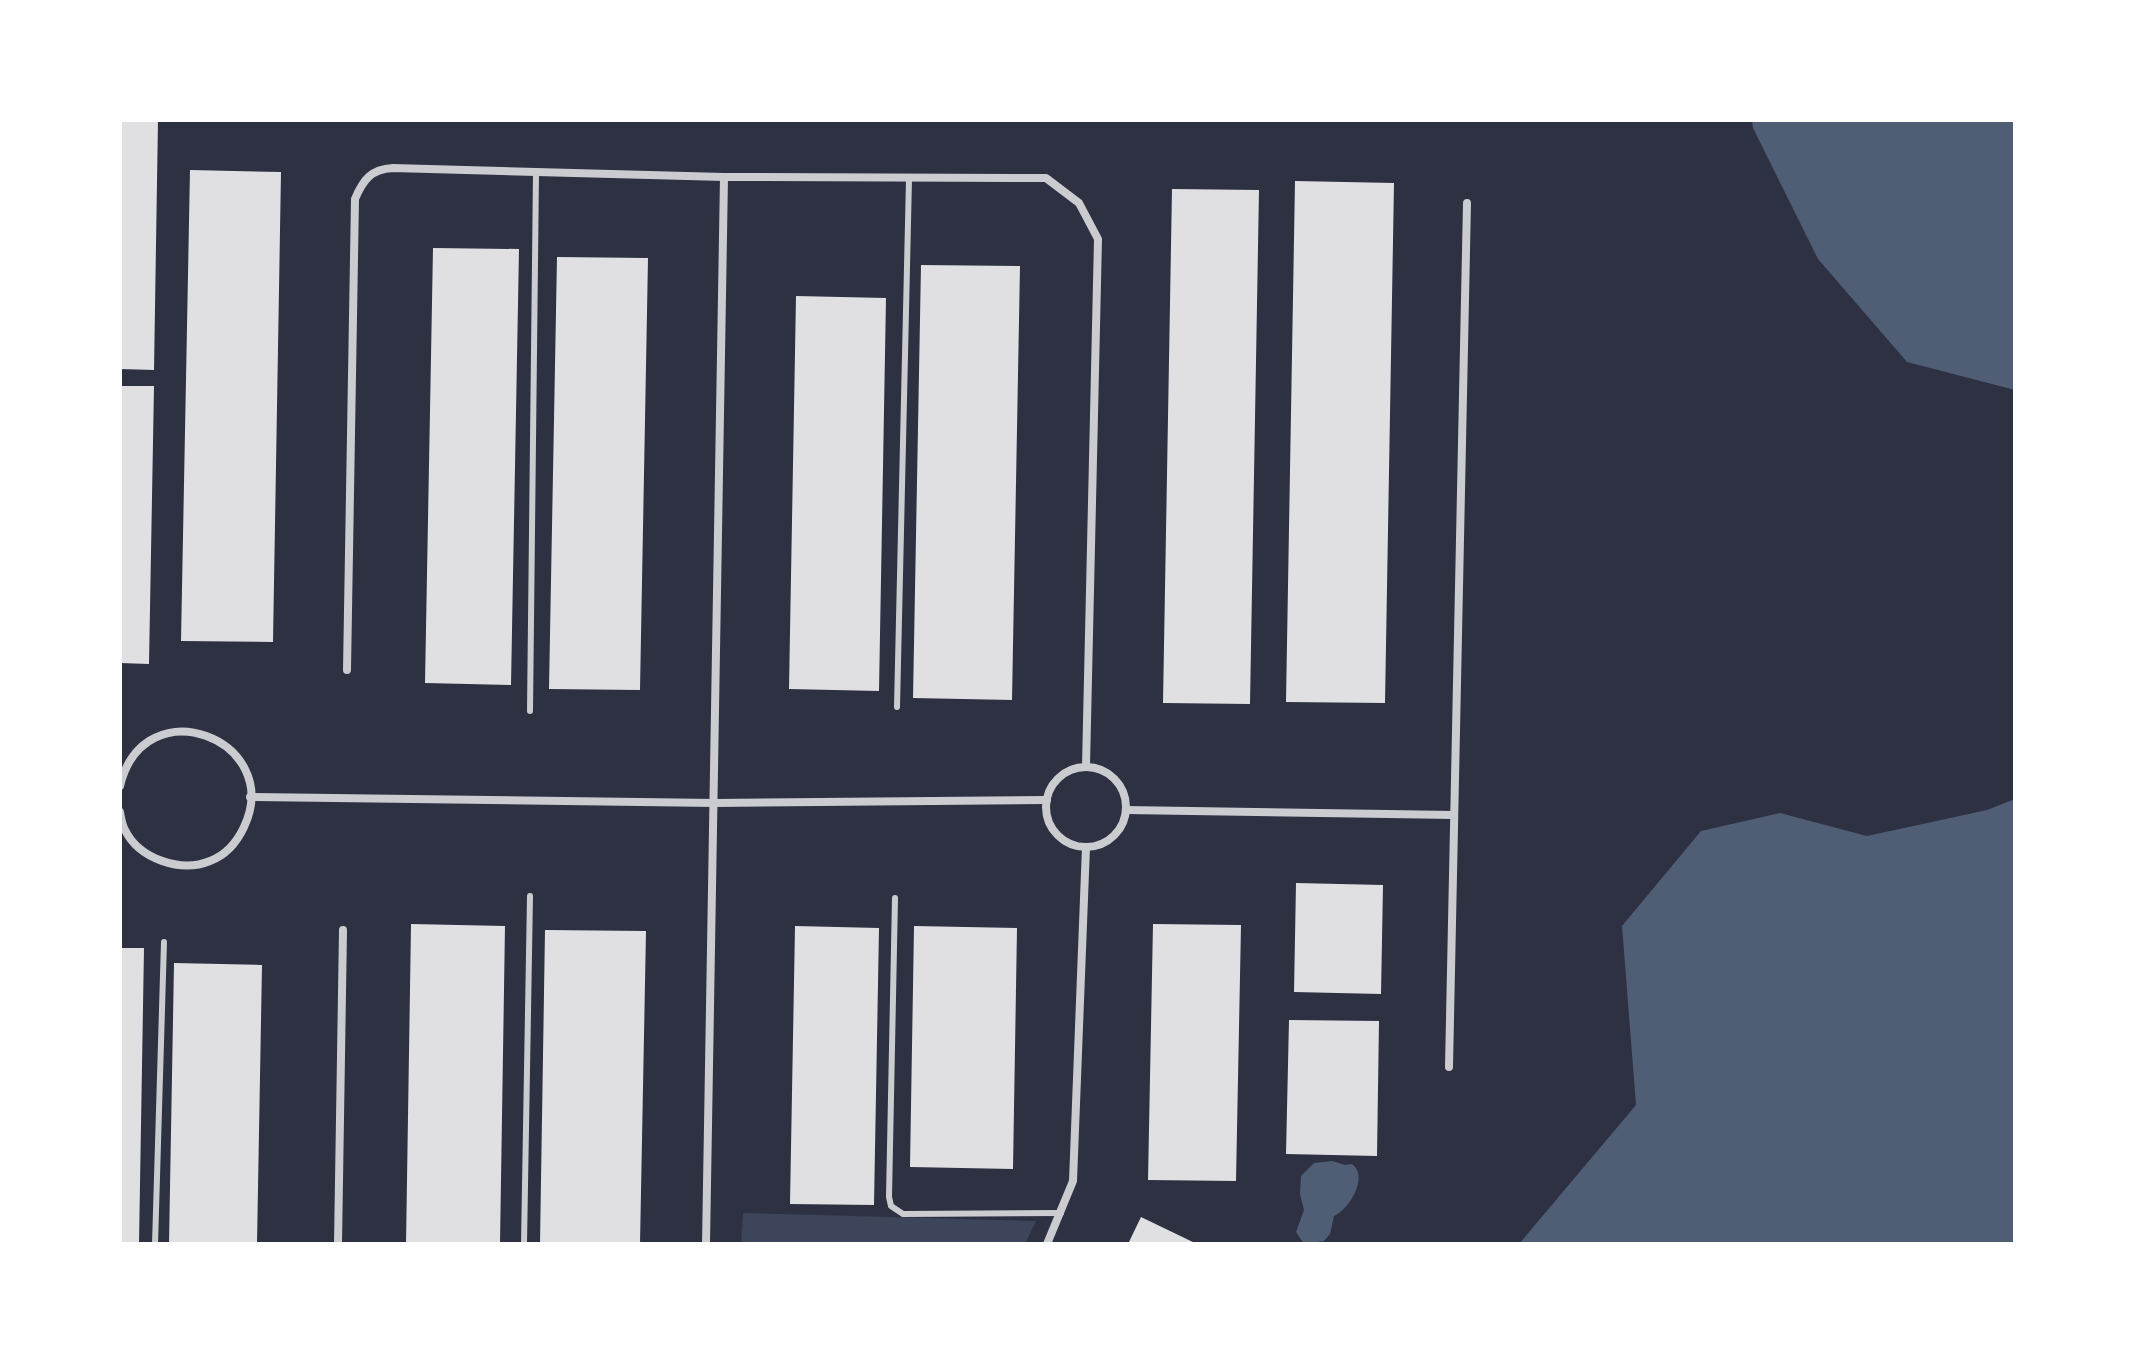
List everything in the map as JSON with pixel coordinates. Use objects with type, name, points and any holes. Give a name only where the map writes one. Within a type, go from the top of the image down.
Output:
[{"type":"street","points":[[347,670],[355,199],[369,175],[381,169],[724,177],[1046,178],[1079,203],[1098,239],[1086,766]]},
{"type":"street","points":[[706,1244],[724,177]]},
{"type":"street","points":[[1449,1067],[1467,203]]},
{"type":"street","points":[[120,786],[124,768],[145,743],[175,731],[207,734],[234,752],[250,781],[250,813],[236,843],[210,861],[177,866],[147,855],[125,831],[120,812]]},
{"type":"street","points":[[1086,766],[1099,769],[1119,784],[1126,810],[1117,832],[1098,845],[1086,847],[1073,845],[1051,827],[1047,800],[1051,787],[1060,776],[1086,766]]},
{"type":"street","points":[[250,797],[715,803],[1047,800]]},
{"type":"street","points":[[1126,810],[1454,815]]},
{"type":"street","points":[[1047,1244],[1073,1181],[1086,847]]},
{"type":"street","points":[[338,1244],[343,930]]},
{"type":"lane","points":[[530,711],[536,172]]},
{"type":"lane","points":[[897,707],[909,179]]},
{"type":"lane","points":[[524,1244],[530,896]]},
{"type":"lane","points":[[895,898],[891,1206],[903,1214],[1061,1213]]},
{"type":"lane","points":[[155,1244],[164,942]]},
{"type":"shaded area","points":[[1752,120],[2015,120],[2015,390],[1907,362],[1818,259],[1753,128]]},
{"type":"shaded area","points":[[2015,799],[2015,1244],[1519,1244],[1636,1105],[1622,926],[1701,831],[1780,813],[1867,836],[1987,810]]},
{"type":"shaded area","points":[[1332,1161],[1352,1164],[1357,1169],[1358,1184],[1346,1207],[1334,1216],[1330,1234],[1324,1241],[1304,1244],[1296,1232],[1304,1210],[1300,1194],[1301,1176],[1314,1163]]},
{"type":"shaded area","points":[[743,1213],[1036,1221],[1025,1244],[741,1244]]},
{"type":"building","points":[[120,120],[158,120],[154,370],[120,369]]},
{"type":"building","points":[[190,170],[281,172],[273,642],[181,641]]},
{"type":"building","points":[[1295,181],[1394,183],[1385,703],[1286,702]]},
{"type":"building","points":[[1172,189],[1259,190],[1250,704],[1163,703]]},
{"type":"building","points":[[433,248],[519,249],[511,685],[425,683]]},
{"type":"building","points":[[557,257],[648,258],[640,690],[549,689]]},
{"type":"building","points":[[921,265],[1020,266],[1012,700],[913,698]]},
{"type":"building","points":[[796,296],[886,298],[879,691],[789,689]]},
{"type":"building","points":[[120,386],[154,386],[149,664],[120,663]]},
{"type":"building","points":[[1296,883],[1383,885],[1381,994],[1294,992]]},
{"type":"building","points":[[411,924],[505,926],[500,1244],[406,1244]]},
{"type":"building","points":[[1153,924],[1241,925],[1236,1181],[1148,1180]]},
{"type":"building","points":[[795,926],[879,928],[874,1205],[790,1204]]},
{"type":"building","points":[[914,926],[1017,928],[1013,1169],[910,1167]]},
{"type":"building","points":[[545,930],[646,931],[640,1244],[540,1244]]},
{"type":"building","points":[[120,948],[144,948],[139,1244],[120,1244]]},
{"type":"building","points":[[174,963],[262,965],[257,1244],[169,1244]]},
{"type":"building","points":[[1289,1020],[1379,1021],[1377,1156],[1286,1154]]},
{"type":"building","points":[[1141,1217],[1197,1244],[1128,1244]]}]
